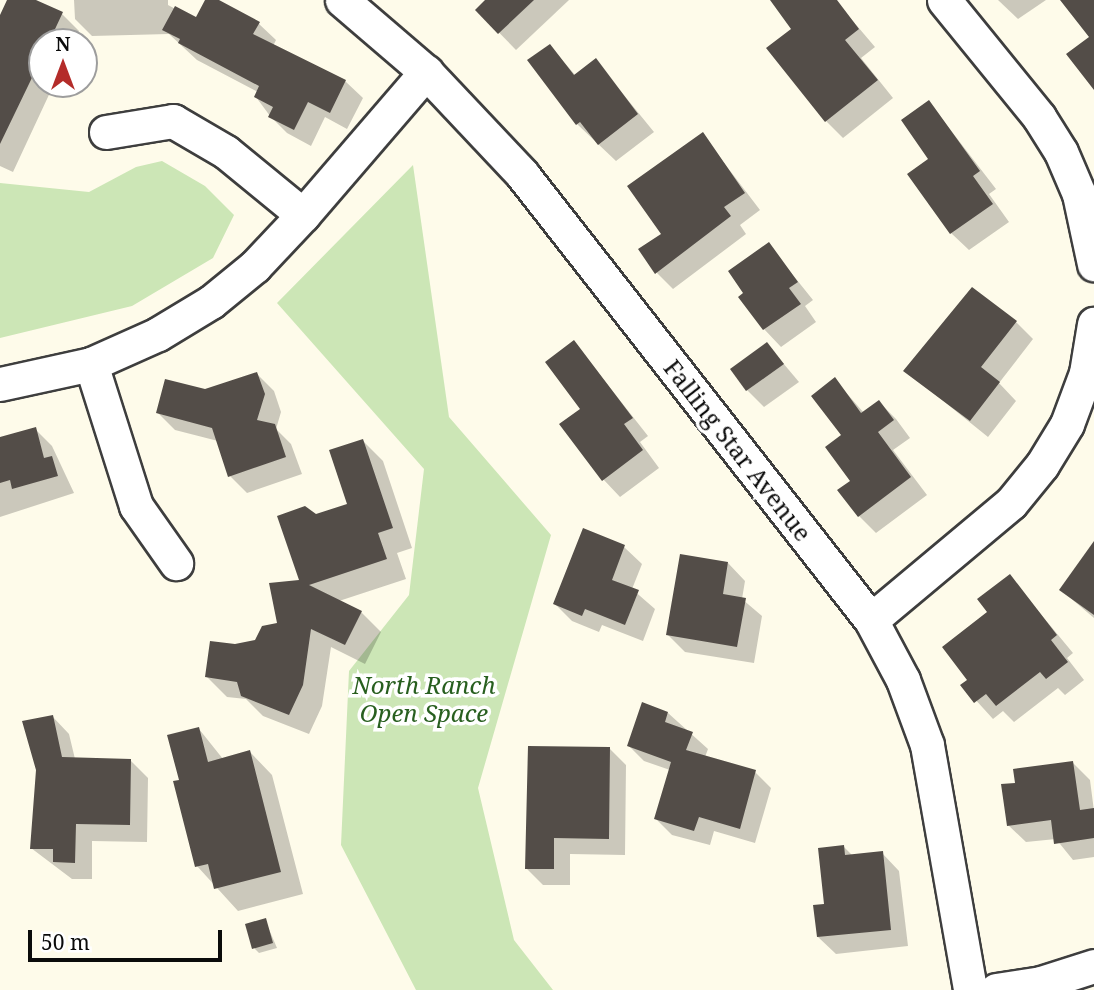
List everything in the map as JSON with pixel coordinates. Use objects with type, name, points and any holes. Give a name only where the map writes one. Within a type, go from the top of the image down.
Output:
[{"type":"street","name":"Falling Star Avenue","points":[[342,0],[426,72],[522,174],[871,620],[904,680],[927,745],[970,990]]},
{"type":"street","points":[[944,0],[1039,117],[1085,183],[1094,264]]},
{"type":"street","points":[[0,384],[91,364],[158,334],[211,302],[255,266],[303,215],[426,72]]},
{"type":"street","points":[[106,132],[173,121],[226,152],[303,215]]},
{"type":"street","points":[[871,620],[1011,503],[1042,466],[1067,424],[1086,373],[1094,324]]},
{"type":"street","points":[[91,364],[136,506],[176,563]]},
{"type":"street","points":[[996,990],[1041,983],[1094,966]]},
{"type":"green space","points":[[162,161],[205,186],[234,215],[213,258],[132,306],[0,338],[0,183],[89,192],[136,167]]},
{"type":"green space","name":"North Ranch Open Space","points":[[413,165],[449,417],[551,535],[478,788],[514,940],[553,990],[416,990],[341,845],[349,671],[409,595],[424,469],[277,303]]},
{"type":"building","points":[[7,0],[36,0],[63,12],[56,28],[28,28],[28,86],[0,144],[0,15]]},
{"type":"building","points":[[205,0],[219,0],[260,22],[253,34],[346,80],[330,113],[308,102],[294,130],[268,117],[273,107],[254,97],[259,86],[178,43],[180,39],[162,30],[175,6],[196,17]]},
{"type":"building","points":[[485,0],[534,0],[498,34],[475,10]]},
{"type":"building","points":[[770,0],[837,0],[859,29],[845,40],[878,80],[825,122],[766,48],[791,29]]},
{"type":"building","points":[[1060,0],[1094,0],[1094,90],[1066,54],[1089,37]]},
{"type":"building","points":[[550,44],[574,75],[596,58],[638,114],[598,145],[580,122],[576,125],[527,60]]},
{"type":"building","points":[[929,100],[980,171],[973,176],[993,204],[950,234],[907,174],[928,159],[901,120]]},
{"type":"building","points":[[703,132],[745,193],[724,207],[731,216],[655,274],[638,249],[661,234],[627,186]]},
{"type":"building","points":[[769,242],[798,282],[789,288],[801,304],[763,330],[738,297],[743,293],[728,271]]},
{"type":"building","points":[[972,287],[1017,321],[981,367],[1000,382],[970,421],[903,371]]},
{"type":"building","points":[[574,340],[633,418],[624,424],[643,450],[602,481],[559,424],[580,409],[545,362]]},
{"type":"building","points":[[767,342],[784,364],[746,391],[730,369]]},
{"type":"building","points":[[257,372],[265,394],[257,420],[275,424],[286,457],[228,477],[212,428],[156,413],[165,379],[205,389]]},
{"type":"building","points":[[835,377],[861,413],[879,400],[894,420],[878,432],[911,477],[858,517],[837,490],[850,481],[825,447],[841,435],[811,396]]},
{"type":"building","points":[[36,427],[44,458],[52,456],[58,476],[12,489],[10,480],[0,483],[0,437]]},
{"type":"building","points":[[363,439],[393,528],[378,533],[387,559],[309,585],[362,611],[345,645],[311,629],[303,685],[289,715],[241,696],[237,682],[205,677],[210,641],[235,644],[255,640],[262,626],[277,623],[269,583],[299,580],[277,516],[305,506],[316,514],[347,504],[329,450]]},
{"type":"building","points":[[583,528],[625,545],[612,580],[639,590],[625,625],[585,609],[582,616],[553,604]]},
{"type":"building","points":[[1094,541],[1094,615],[1059,590]]},
{"type":"building","points":[[680,554],[728,562],[723,594],[746,598],[737,647],[666,635]]},
{"type":"building","points":[[1010,574],[1057,635],[1051,640],[1068,662],[1046,679],[1040,672],[996,706],[986,694],[974,703],[960,685],[967,680],[942,647],[987,612],[977,599]]},
{"type":"building","points":[[642,702],[668,712],[665,722],[693,732],[686,750],[756,770],[740,829],[699,817],[694,831],[654,819],[671,762],[627,746]]},
{"type":"building","points":[[53,715],[62,757],[131,759],[130,825],[76,824],[75,863],[53,862],[53,849],[30,849],[36,770],[22,721]]},
{"type":"building","points":[[199,727],[208,762],[250,750],[281,872],[214,889],[208,864],[195,867],[173,781],[179,780],[167,735]]},
{"type":"building","points":[[528,746],[610,747],[609,839],[554,838],[554,869],[525,869]]},
{"type":"building","points":[[1073,761],[1080,810],[1094,808],[1094,838],[1054,844],[1051,820],[1007,826],[1001,784],[1015,783],[1013,769]]},
{"type":"building","points":[[844,845],[845,855],[883,851],[891,930],[817,937],[813,905],[824,904],[818,848]]},
{"type":"building","points":[[266,918],[273,943],[252,949],[245,924]]}]
